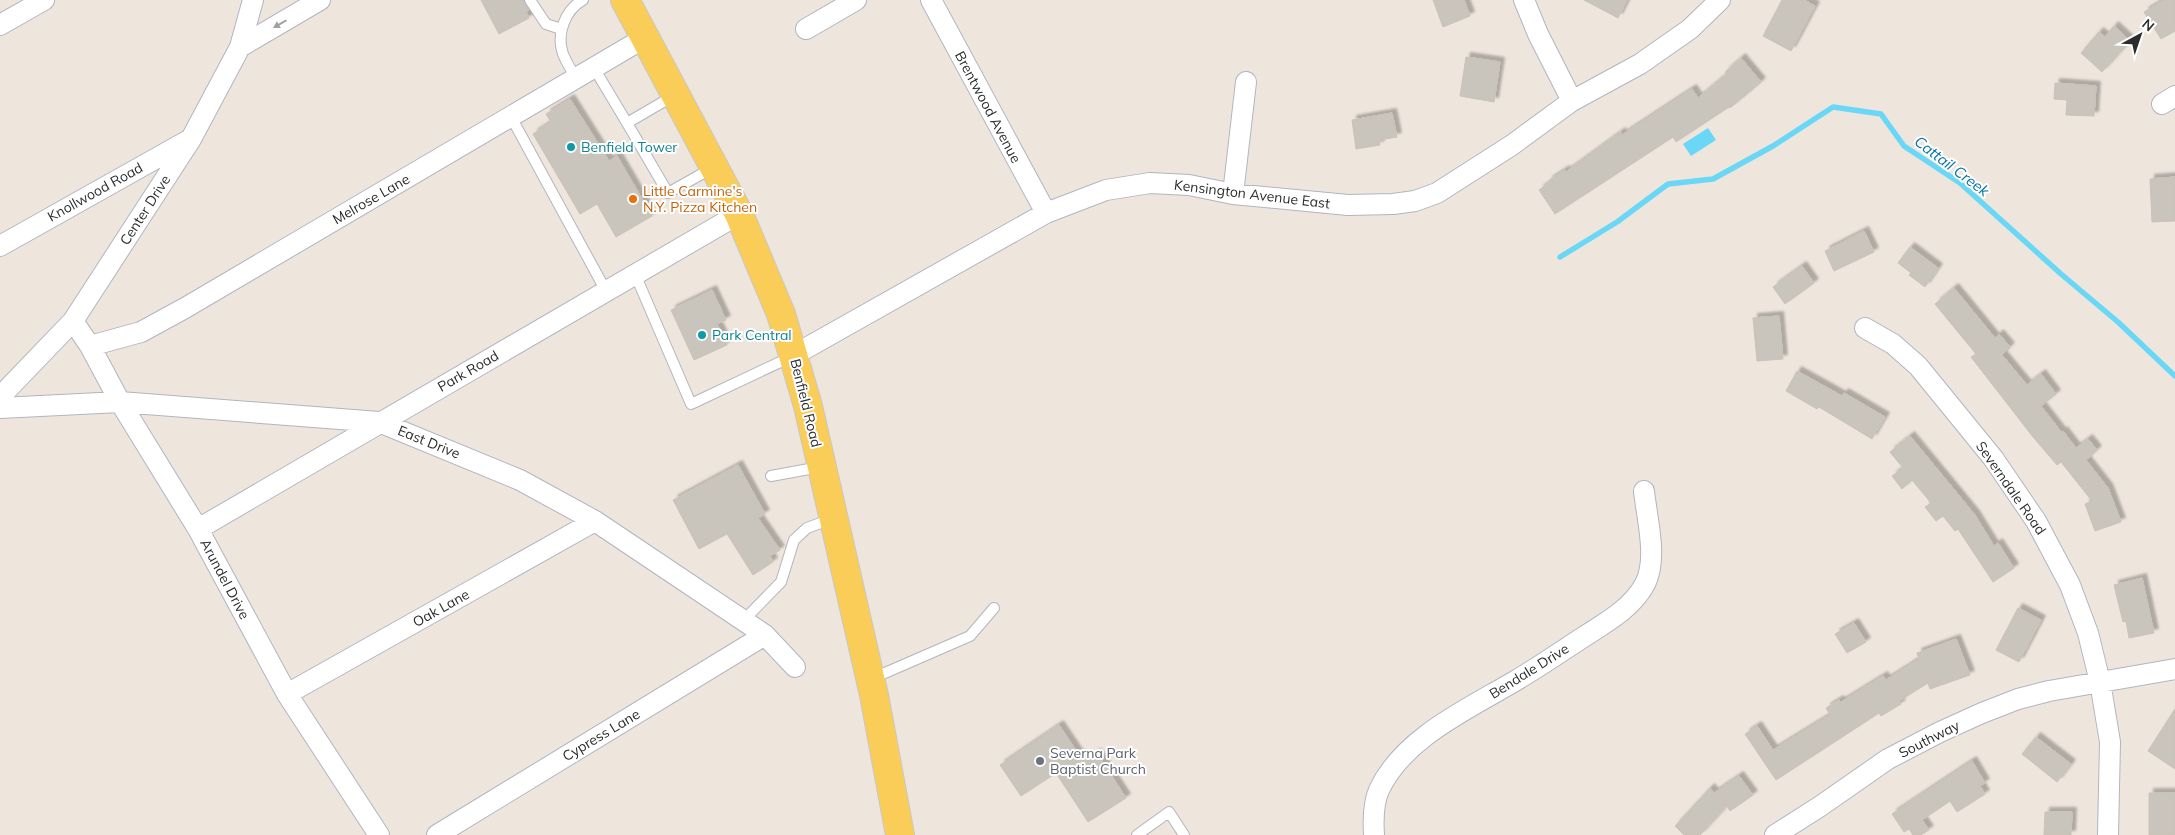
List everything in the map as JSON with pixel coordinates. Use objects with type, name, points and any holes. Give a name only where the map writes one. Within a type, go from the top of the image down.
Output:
[{"type":"main road","name":"Benfield Road","points":[[625,0],[740,214],[781,314],[794,355],[870,679],[900,835]]},
{"type":"street","points":[[0,25],[44,0]]},
{"type":"street","name":"Center Drive","points":[[0,397],[73,321],[191,139],[240,47],[253,0]]},
{"type":"street","points":[[240,47],[320,0]]},
{"type":"street","points":[[806,29],[856,0]]},
{"type":"street","name":"Brentwood Avenue","points":[[931,0],[1046,213]]},
{"type":"street","points":[[1524,0],[1538,34],[1572,101]]},
{"type":"street","name":"Kensington Avenue East","points":[[794,355],[1046,213],[1106,190],[1150,183],[1189,185],[1233,194],[1348,204],[1393,204],[1415,201],[1437,193],[1454,184],[1512,145],[1572,101],[1640,64],[1690,29],[1720,0]]},
{"type":"street","name":"Melrose Lane","points":[[90,346],[141,332],[185,308],[646,37]]},
{"type":"street","points":[[1233,194],[1246,82]]},
{"type":"street","name":"Knollwood Road","points":[[0,246],[191,139]]},
{"type":"street","name":"Park Road","points":[[198,529],[379,422],[740,214]]},
{"type":"street","name":"Arundel Drive","points":[[73,321],[90,346],[120,402],[198,529],[287,694],[379,835]]},
{"type":"street","name":"Severndale Road","points":[[1865,328],[1892,344],[1918,366],[1993,458],[2036,521],[2070,585],[2088,633],[2100,682],[2110,742],[2108,835]]},
{"type":"street","name":"East Drive","points":[[0,408],[120,402],[379,422],[520,480],[595,521],[765,635],[796,667]]},
{"type":"street","name":"Bendale Drive","points":[[1374,835],[1373,814],[1378,791],[1392,769],[1409,748],[1456,716],[1528,673],[1618,615],[1634,599],[1645,584],[1651,565],[1644,491]]},
{"type":"street","name":"Oak Lane","points":[[287,694],[595,521]]},
{"type":"street","name":"Cypress Lane","points":[[437,835],[765,635]]},
{"type":"street","name":"Southway","points":[[1775,835],[1888,759],[1940,732],[2018,699],[2175,669]]},
{"type":"lane","points":[[530,0],[546,24],[561,30]]},
{"type":"lane","points":[[576,78],[563,53],[561,30],[574,5],[583,0]]},
{"type":"lane","points":[[594,68],[668,193],[714,167]]},
{"type":"lane","points":[[627,122],[676,95]]},
{"type":"lane","points":[[511,117],[606,291]]},
{"type":"lane","points":[[635,274],[690,404],[794,355]]},
{"type":"lane","points":[[772,476],[821,467]]},
{"type":"lane","points":[[744,620],[781,582],[794,540],[808,528],[832,518]]},
{"type":"lane","points":[[870,679],[970,636],[994,608]]},
{"type":"lane","points":[[1137,835],[1169,812],[1184,835]]},
{"type":"water","points":[[1708,128],[1716,140],[1691,156],[1683,144]]},
{"type":"building","points":[[481,0],[523,0],[529,10],[526,12],[529,18],[499,34]]},
{"type":"building","points":[[1433,0],[1464,0],[1470,16],[1443,27]]},
{"type":"building","points":[[1584,0],[1627,0],[1618,18]]},
{"type":"building","points":[[1782,0],[1804,0],[1815,6],[1791,51],[1763,36]]},
{"type":"building","points":[[2164,0],[2175,0],[2175,31],[2161,39],[2144,12]]},
{"type":"building","points":[[2114,26],[2130,41],[2102,72],[2081,53],[2099,32],[2105,37]]},
{"type":"building","points":[[1466,57],[1500,62],[1494,102],[1460,96]]},
{"type":"building","points":[[1741,58],[1761,82],[1747,94],[1730,108],[1676,142],[1673,137],[1555,214],[1539,190],[1549,183],[1548,181],[1565,170],[1566,172],[1621,132],[1622,135],[1692,89],[1698,98],[1727,74],[1725,72]]},
{"type":"building","points":[[2055,83],[2096,86],[2094,116],[2066,115],[2067,100],[2054,99]]},
{"type":"building","points":[[570,99],[609,161],[617,156],[652,216],[616,237],[597,204],[580,214],[533,134],[551,122],[546,114]]},
{"type":"building","points":[[1392,113],[1397,137],[1379,140],[1380,145],[1356,149],[1352,120]]},
{"type":"building","points":[[2175,177],[2175,221],[2152,222],[2150,179]]},
{"type":"building","points":[[1864,231],[1874,252],[1834,271],[1825,251]]},
{"type":"building","points":[[1910,247],[1938,268],[1925,287],[1909,275],[1911,273],[1898,263]]},
{"type":"building","points":[[1802,266],[1814,283],[1785,304],[1773,287]]},
{"type":"building","points":[[1954,288],[1995,338],[1999,334],[2010,347],[2002,355],[2027,385],[2041,374],[2056,394],[2041,406],[2062,433],[2063,431],[2076,448],[2088,439],[2097,450],[2086,460],[2108,488],[2121,522],[2095,531],[2085,504],[2092,501],[2061,462],[2057,465],[2033,437],[1971,357],[1976,354],[1935,304]]},
{"type":"building","name":"Park Central","points":[[712,290],[726,320],[717,324],[727,345],[694,360],[671,310]]},
{"type":"building","points":[[1779,316],[1783,359],[1757,361],[1753,318]]},
{"type":"building","points":[[1797,371],[1842,396],[1844,393],[1885,417],[1872,439],[1819,407],[1817,409],[1786,391]]},
{"type":"building","points":[[1910,436],[1975,515],[1994,546],[1998,543],[2014,568],[1993,582],[1958,529],[1955,531],[1943,516],[1936,521],[1925,507],[1931,503],[1912,480],[1902,489],[1892,476],[1903,468],[1890,452]]},
{"type":"building","points":[[738,465],[765,514],[758,518],[780,550],[770,556],[773,562],[753,575],[727,534],[699,549],[673,500]]},
{"type":"building","points":[[2142,578],[2154,633],[2129,638],[2126,621],[2123,622],[2114,585]]},
{"type":"building","points":[[2018,608],[2041,620],[2019,662],[1996,650]]},
{"type":"building","points":[[1854,623],[1866,642],[1847,653],[1835,634]]},
{"type":"building","points":[[1956,639],[1970,675],[1930,689],[1928,683],[1899,701],[1901,704],[1881,716],[1879,713],[1776,780],[1745,734],[1757,726],[1773,750],[1830,715],[1826,708],[1839,700],[1841,702],[1883,676],[1886,680],[1919,659],[1917,653]]},
{"type":"building","points":[[2175,709],[2175,769],[2148,751]]},
{"type":"building","points":[[1059,725],[1083,761],[1097,753],[1126,798],[1088,822],[1056,773],[1021,796],[1000,765]]},
{"type":"building","points":[[2036,737],[2071,764],[2057,782],[2022,754]]},
{"type":"building","points":[[1972,761],[1985,783],[1980,786],[1985,794],[1957,812],[1950,801],[1922,820],[1929,830],[1921,835],[1913,835],[1909,829],[1904,832],[1892,814]]},
{"type":"building","points":[[1739,776],[1753,795],[1730,811],[1727,806],[1700,835],[1684,835],[1675,826],[1710,788],[1714,793]]},
{"type":"building","points":[[2149,793],[2175,793],[2175,835],[2149,835]]},
{"type":"building","points":[[2045,812],[2072,812],[2071,835],[2044,835]]},
{"type":"waterway","name":"Cattail Creek","points":[[1560,257],[1617,222],[1668,184],[1713,179],[1773,146],[1833,107],[1881,114],[1904,146],[1960,183],[2061,274],[2118,322],[2175,376]]},
{"type":"place","name":"Benfield Tower","points":[[571,147]]},
{"type":"place","name":"Little Carmine's N.Y. Pizza Kitchen","points":[[633,199]]},
{"type":"place","name":"Park Central","points":[[702,335]]},
{"type":"place","name":"Severna Park Baptist Church","points":[[1040,761]]}]
